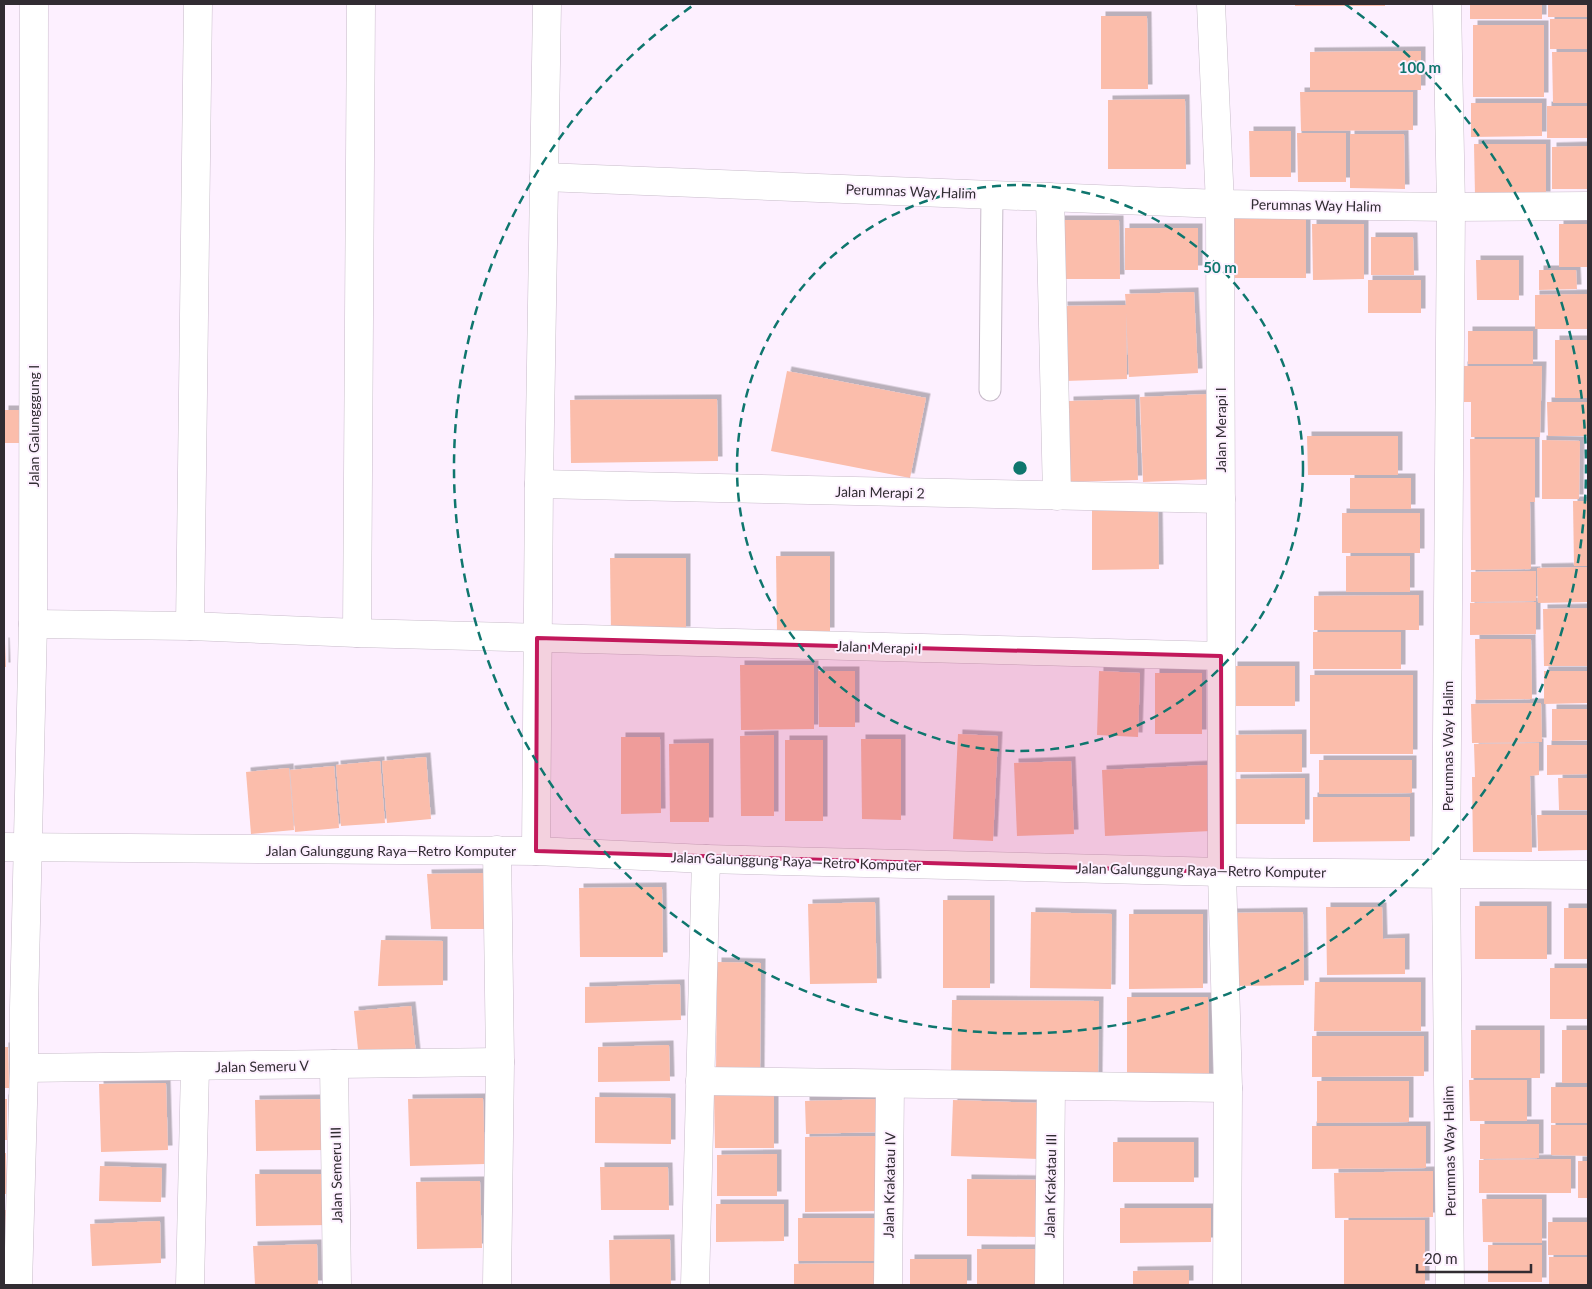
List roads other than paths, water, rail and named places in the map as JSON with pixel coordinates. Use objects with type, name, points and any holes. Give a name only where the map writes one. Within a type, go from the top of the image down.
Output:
[{"type":"street","name":"Jalan Galungggung I","points":[[18,1285],[24,999],[16,847],[33,624],[34,4]]},
{"type":"street","points":[[190,626],[198,4]]},
{"type":"street","points":[[357,633],[360,4]]},
{"type":"street","points":[[536,851],[539,484],[547,4]]},
{"type":"street","name":"Jalan Merapi I","points":[[1211,4],[1220,204],[1222,872],[1228,1088],[1227,1285]]},
{"type":"street","name":"Perumnas Way Halim","points":[[1448,4],[1451,207],[1446,873],[1450,1285]]},
{"type":"street","name":"Perumnas Way Halim","points":[[544,177],[1220,204],[1451,207],[1588,206]]},
{"type":"street","points":[[1050,197],[1057,496]]},
{"type":"street","name":"Jalan Merapi 2","points":[[539,484],[1220,499]]},
{"type":"street","name":"Jalan Merapi I","points":[[33,624],[190,626],[357,633],[1222,656]]},
{"type":"street","name":"Jalan Galunggung Raya—Retro Komputer","points":[[16,847],[497,850],[706,859],[1222,872],[1588,875]]},
{"type":"street","points":[[497,850],[500,1062],[497,1285]]},
{"type":"street","points":[[695,1285],[706,859]]},
{"type":"street","name":"Jalan Semeru V","points":[[24,1068],[500,1062]]},
{"type":"street","name":"Jalan Semeru III","points":[[334,1064],[338,1285]]},
{"type":"street","points":[[190,1285],[195,1067]]},
{"type":"street","points":[[700,1081],[1228,1088]]},
{"type":"street","name":"Jalan Krakatau IV","points":[[888,1285],[890,1084]]},
{"type":"street","name":"Jalan Krakatau III","points":[[1049,1285],[1051,1086]]},
{"type":"lane","points":[[990,390],[992,194]]}]
